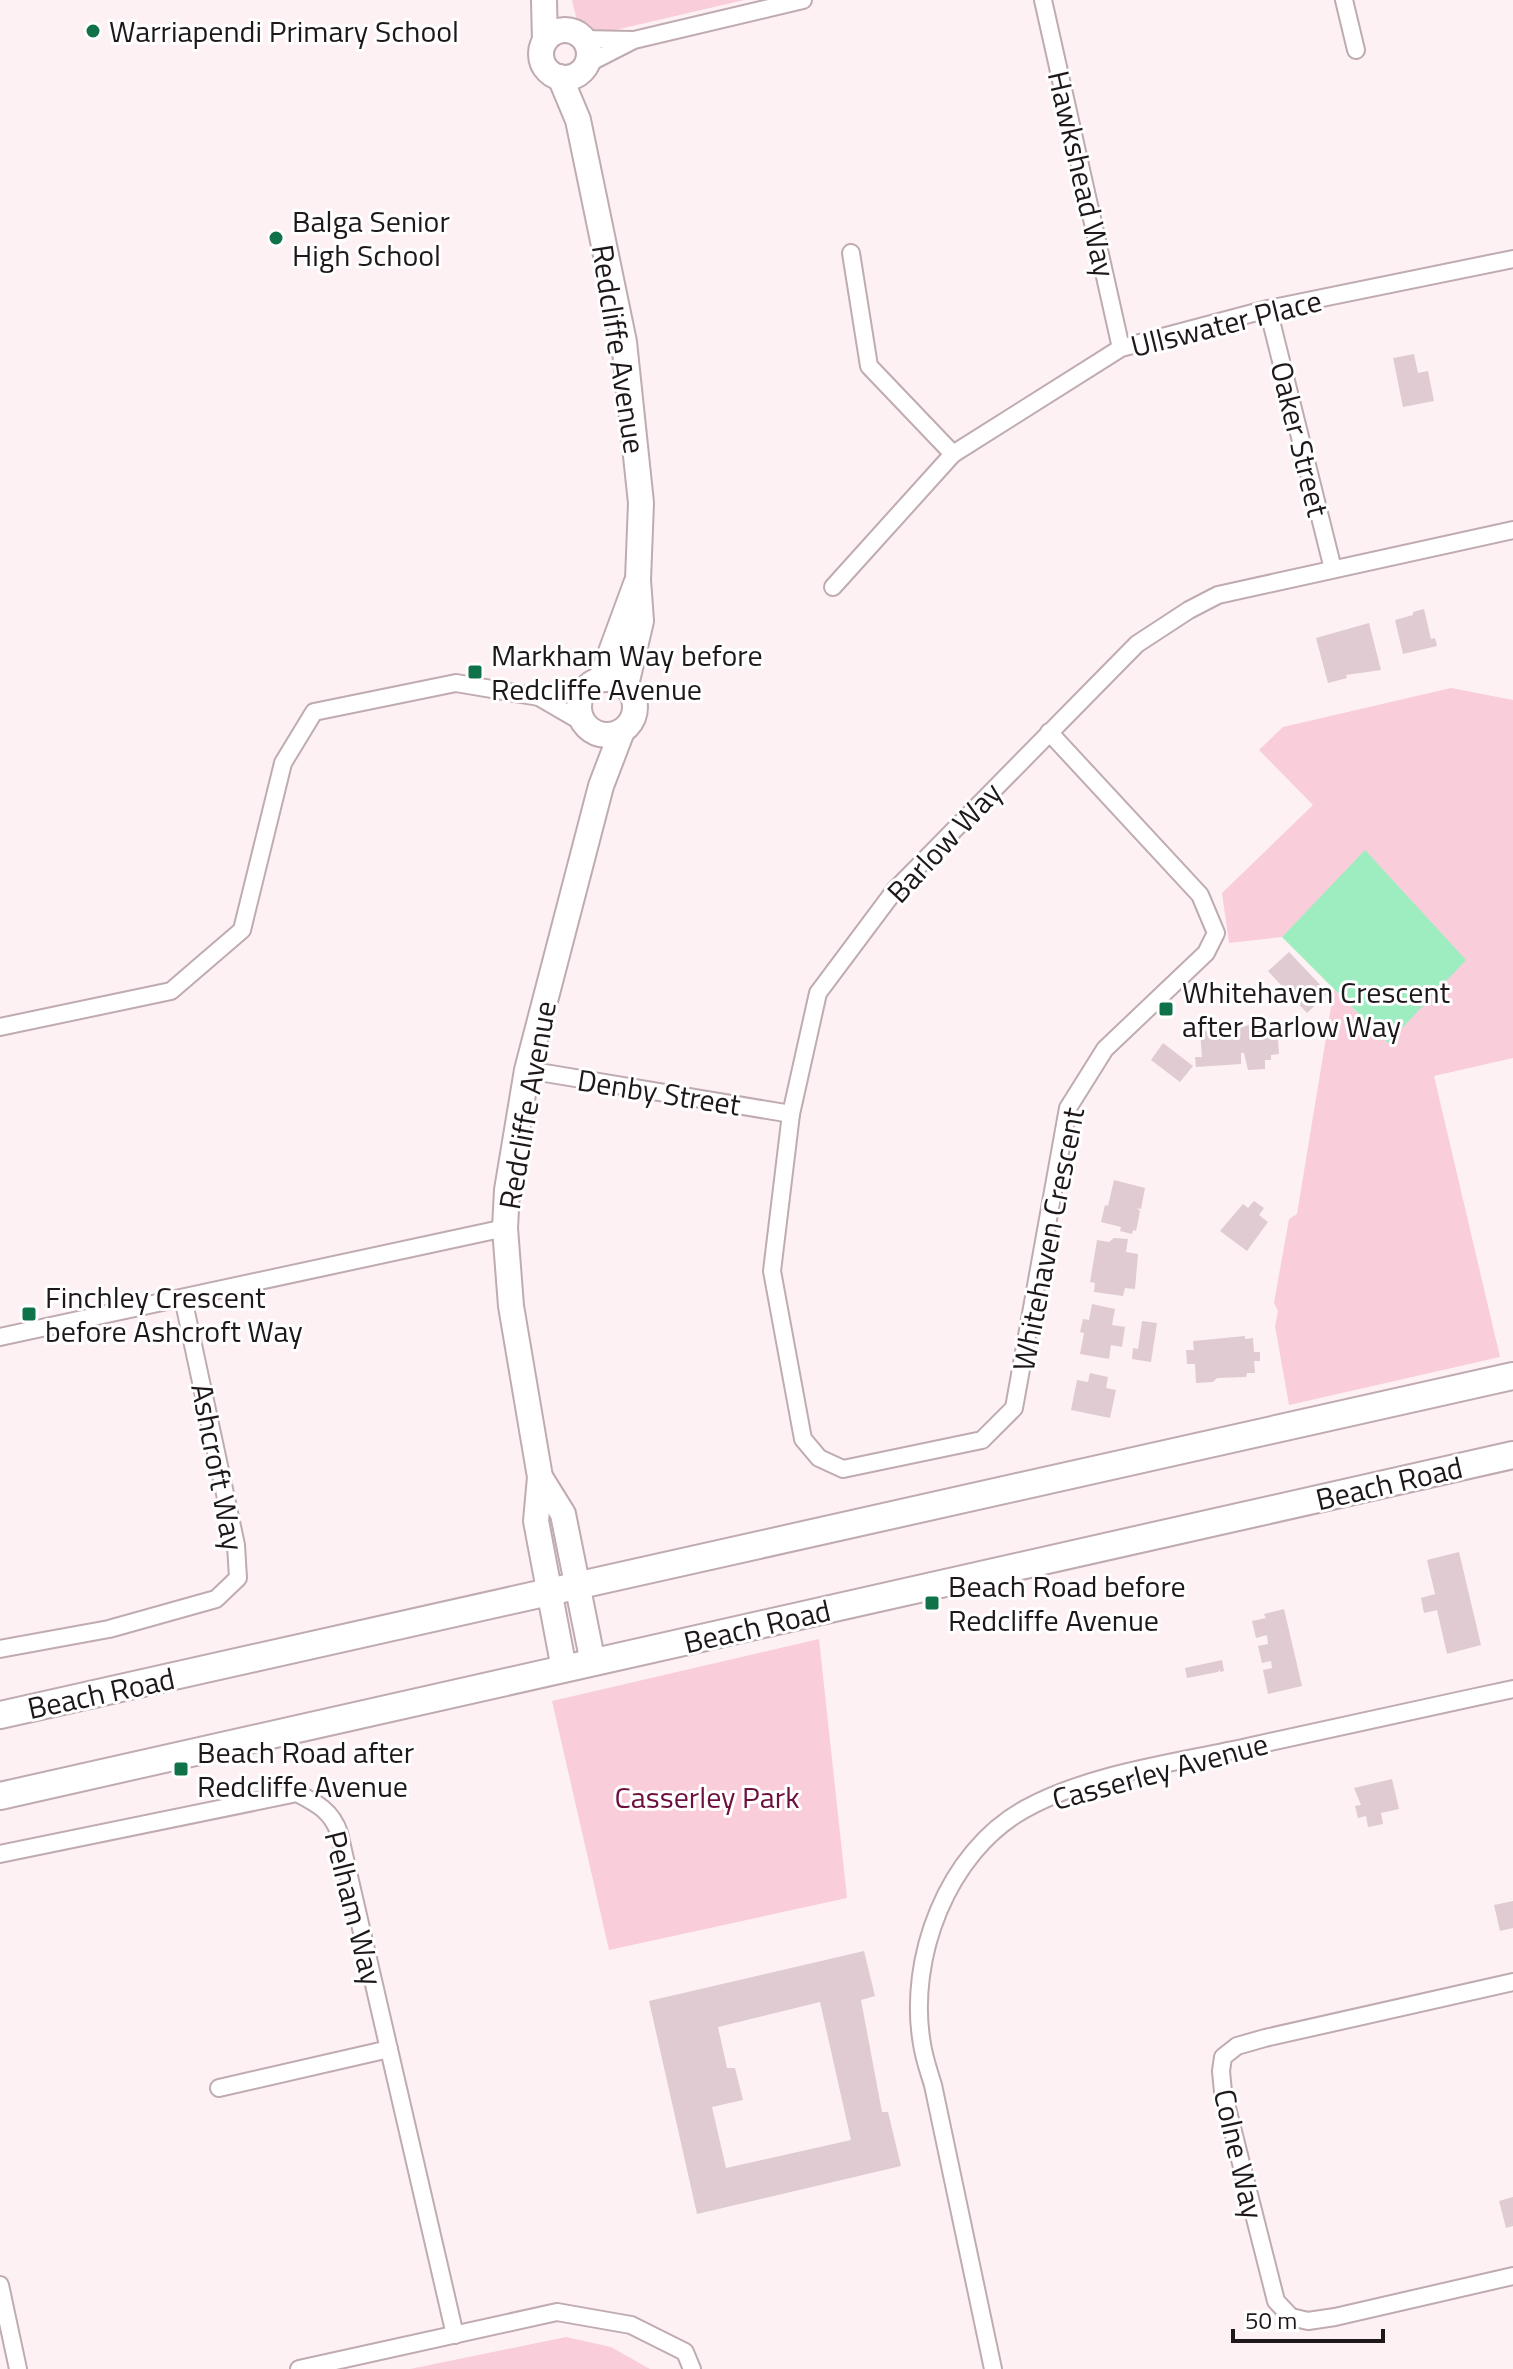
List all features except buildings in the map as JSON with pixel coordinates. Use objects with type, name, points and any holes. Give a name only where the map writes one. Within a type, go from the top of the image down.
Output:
[{"type":"main road","name":"Beach Road","points":[[0,1715],[1513,1376]]},
{"type":"main road","name":"Beach Road","points":[[0,1796],[1513,1455]]},
{"type":"street","points":[[544,0],[543,63],[547,70],[576,71],[634,40],[803,0]]},
{"type":"street","points":[[550,0],[588,49],[576,71]]},
{"type":"street","name":"Hawkshead Way","points":[[1043,0],[1121,348]]},
{"type":"street","points":[[1344,0],[1356,50]]},
{"type":"street","points":[[545,41],[558,32],[634,40]]},
{"type":"street","name":"Redcliffe Avenue","points":[[576,71],[578,120],[624,342],[641,503],[638,580],[641,621],[626,685]]},
{"type":"street","points":[[851,253],[869,366],[953,454]]},
{"type":"street","name":"Ullswater Place","points":[[833,587],[953,454],[1121,348],[1268,309],[1513,259]]},
{"type":"street","name":"Oaker Street","points":[[1268,309],[1333,569]]},
{"type":"street","name":"Barlow Way","points":[[819,1458],[803,1439],[772,1271],[791,1114],[818,993],[895,890],[1137,644],[1189,610],[1218,595],[1513,530]]},
{"type":"street","name":"Redcliffe Avenue","points":[[597,681],[638,580]]},
{"type":"street","points":[[585,725],[578,705],[586,688],[597,681]]},
{"type":"street","points":[[0,1027],[171,991],[242,930],[283,763],[314,712],[456,683],[539,697],[604,735],[622,731],[636,710],[632,692],[618,681],[597,681],[539,697]]},
{"type":"street","name":"Redcliffe Avenue","points":[[585,725],[601,786]]},
{"type":"street","name":"Redcliffe Avenue","points":[[564,1669],[536,1521],[540,1477],[511,1306],[505,1228],[507,1190],[527,1070],[601,786],[622,731]]},
{"type":"street","name":"Whitehaven Crescent","points":[[819,1458],[843,1469],[982,1440],[1014,1408],[1068,1108],[1105,1049],[1206,953],[1216,933],[1200,895],[1049,732]]},
{"type":"street","name":"Denby Street","points":[[527,1070],[791,1114]]},
{"type":"street","points":[[0,1337],[505,1228]]},
{"type":"street","name":"Ashcroft Way","points":[[0,1649],[109,1629],[216,1599],[238,1578],[236,1545],[183,1298]]},
{"type":"street","name":"Redcliffe Avenue","points":[[540,1477],[563,1514],[593,1663]]},
{"type":"street","name":"Casserley Avenue","points":[[993,2369],[922,2044],[919,2006],[924,1945],[951,1884],[963,1866],[982,1843],[1024,1809],[1081,1786],[1513,1689]]},
{"type":"street","name":"Pelham Way","points":[[0,1854],[297,1793],[323,1807],[335,1822],[455,2335]]},
{"type":"street","name":"Colne Way","points":[[1513,1982],[1237,2046],[1223,2057],[1221,2071],[1223,2092],[1266,2269],[1276,2301],[1291,2317],[1308,2321],[1335,2317],[1513,2276]]},
{"type":"street","points":[[219,2088],[389,2049]]},
{"type":"street","points":[[0,2285],[18,2369]]},
{"type":"street","points":[[299,2369],[557,2312],[631,2325],[685,2352],[692,2369]]},
{"type":"green space","points":[[572,0],[744,0],[581,38]]},
{"type":"green space","points":[[1451,688],[1513,700],[1513,1058],[1434,1076],[1500,1357],[1289,1405],[1275,1326],[1278,1311],[1274,1303],[1289,1219],[1297,1214],[1334,989],[1388,1043],[1366,851],[1282,937],[1229,943],[1222,893],[1313,805],[1259,750],[1283,727]]},
{"type":"green space","name":"Casserley Park","points":[[819,1639],[847,1898],[609,1950],[552,1701]]},
{"type":"green space","points":[[566,2337],[611,2347],[650,2369],[410,2369]]},
{"type":"shaded area","points":[[1365,850],[1466,960],[1388,1043],[1282,937]]},
{"type":"place","name":"Warriapendi Primary School","points":[[93,31]]},
{"type":"place","name":"Balga Senior High School","points":[[276,238]]},
{"type":"place","name":"Markham Way before Redcliffe Avenue","points":[[475,672]]},
{"type":"place","name":"Whitehaven Crescent after Barlow Way","points":[[1166,1009]]},
{"type":"place","name":"Finchley Crescent before Ashcroft Way","points":[[29,1314]]},
{"type":"place","name":"Beach Road before Redcliffe Avenue","points":[[932,1603]]},
{"type":"place","name":"Beach Road after Redcliffe Avenue","points":[[181,1769]]}]
